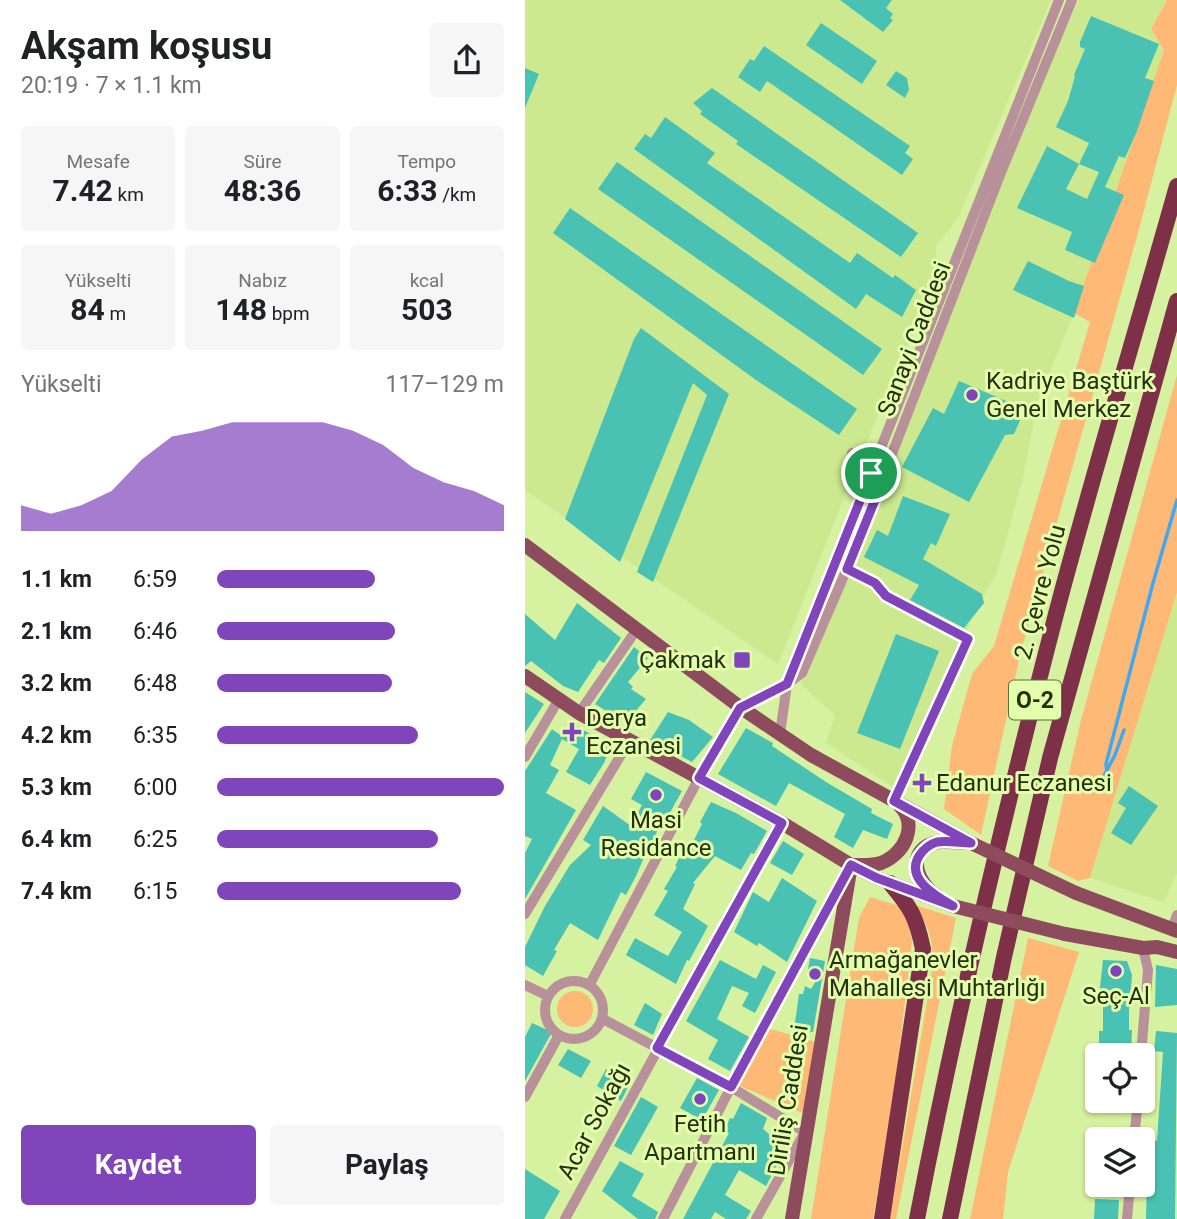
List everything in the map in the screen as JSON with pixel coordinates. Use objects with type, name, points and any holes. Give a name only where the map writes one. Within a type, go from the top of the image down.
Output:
[{"type":"highway","name":"2. Çevre Yolu","points":[[917,1219],[940,1096],[973,951],[1056,612],[1177,186]]},
{"type":"highway","name":"O-2","points":[[950,1219],[1004,957],[1050,758],[1177,301]]},
{"type":"highway","points":[[882,1219],[923,949],[917,922],[890,883]]},
{"type":"main road","points":[[525,545],[740,708],[811,755],[971,843],[1076,893],[1175,930]]},
{"type":"main road","points":[[525,676],[579,713],[782,823],[851,865],[890,883],[953,906],[1065,934],[1177,952]]},
{"type":"main road","points":[[851,865],[885,861],[903,846],[909,823],[905,811],[894,801]]},
{"type":"main road","points":[[953,906],[922,884],[915,868],[917,858],[936,842],[971,843]]},
{"type":"main road","name":"Diriliş Caddesi","points":[[792,1219],[851,865]]},
{"type":"street","name":"Sanayi Caddesi","points":[[780,734],[787,684],[1059,0]]},
{"type":"street","name":"Sanayi Caddesi","points":[[740,708],[787,684],[802,673],[883,480],[1002,170],[1073,1]]},
{"type":"street","points":[[852,453],[871,473],[883,480]]},
{"type":"street","points":[[847,569],[875,583],[886,596],[968,639],[894,801]]},
{"type":"street","points":[[579,713],[637,629]]},
{"type":"street","points":[[525,757],[559,699]]},
{"type":"street","points":[[590,984],[699,778],[740,708]]},
{"type":"street","points":[[525,914],[630,740]]},
{"type":"street","name":"Acar Sokağı","points":[[565,1219],[782,823]]},
{"type":"street","points":[[663,1219],[851,865]]},
{"type":"street","points":[[1175,930],[1177,915]]},
{"type":"street","points":[[1142,1043],[1148,970],[1143,948]]},
{"type":"street","points":[[570,980],[590,984],[602,999],[603,1019],[587,1037],[569,1039],[559,1035],[545,1017],[548,996],[560,984],[570,980]]},
{"type":"street","points":[[525,985],[548,996]]},
{"type":"street","points":[[603,1019],[731,1087],[805,1132],[756,1219]]},
{"type":"street","points":[[525,1097],[559,1035]]},
{"type":"street","points":[[1127,1219],[1129,1197]]},
{"type":"shaded area","points":[[525,0],[1051,0],[959,216],[936,246],[938,276],[861,455],[778,664],[525,490]]},
{"type":"shaded area","points":[[1079,0],[1167,0],[1151,29],[1164,50],[1074,313],[1038,400],[1023,477],[996,576],[980,600],[897,790],[826,743],[835,715],[801,684],[988,201]]},
{"type":"shaded area","points":[[1167,0],[1177,0],[1177,85],[1021,651],[981,835],[944,809],[952,746],[972,674],[994,646],[1090,322],[1074,313],[1164,50],[1151,29]]},
{"type":"shaded area","points":[[1177,375],[1177,592],[1090,878],[1078,881],[1048,866],[1081,720]]},
{"type":"shaded area","points":[[1177,592],[1177,873],[1164,902],[1090,878]]},
{"type":"shaded area","points":[[870,897],[900,906],[912,940],[894,1096],[873,1219],[811,1219],[859,918]]},
{"type":"shaded area","points":[[915,905],[956,918],[896,1219],[890,1219],[931,978],[931,940],[926,924]]},
{"type":"shaded area","points":[[1028,938],[1079,952],[1008,1172],[1003,1219],[970,1219]]},
{"type":"shaded area","points":[[575,991],[588,996],[593,1009],[588,1022],[575,1027],[562,1022],[557,1009],[562,996]]},
{"type":"shaded area","points":[[763,1027],[820,1043],[805,1114],[733,1083]]},
{"type":"building","points":[[840,0],[892,0],[886,8],[893,14],[890,18],[893,20],[883,32]]},
{"type":"building","points":[[1091,16],[1159,44],[1145,78],[1154,81],[1137,131],[1125,158],[1119,156],[1105,187],[1124,195],[1095,263],[1065,250],[1072,232],[1017,208],[1047,146],[1079,164],[1089,143],[1056,127],[1068,101],[1074,75],[1085,49],[1080,47]],"holes":[[[1079,164],[1099,172],[1087,199],[1066,189]]]},
{"type":"building","points":[[821,23],[877,61],[862,84],[806,45]]},
{"type":"building","points":[[764,46],[910,146],[905,153],[913,159],[902,175],[767,81],[760,92],[738,77],[750,59],[754,61]]},
{"type":"building","points":[[525,68],[539,74],[525,108]]},
{"type":"building","points":[[896,71],[907,78],[909,90],[905,98],[886,85]]},
{"type":"building","points":[[712,88],[918,233],[901,257],[736,144],[738,141],[700,114],[702,111],[693,103]]},
{"type":"building","points":[[665,117],[715,153],[707,163],[850,263],[857,253],[916,290],[902,317],[866,294],[856,309],[634,149],[645,134],[651,138]]},
{"type":"building","points":[[617,162],[882,349],[863,375],[598,189]]},
{"type":"building","points":[[570,208],[857,409],[839,435],[756,380],[553,233]]},
{"type":"building","points":[[1028,261],[1084,286],[1074,318],[1013,290]]},
{"type":"building","points":[[641,328],[729,394],[653,582],[637,572],[707,395],[693,383],[620,562],[565,519],[634,339]]},
{"type":"building","points":[[959,381],[1025,409],[1014,434],[1005,435],[969,502],[902,467],[933,408],[944,414]]},
{"type":"building","points":[[903,496],[950,514],[936,546],[931,543],[923,559],[982,594],[984,603],[964,628],[910,600],[919,585],[864,557],[877,530],[888,536]]},
{"type":"building","points":[[577,603],[621,638],[604,663],[599,660],[578,692],[563,686],[531,661],[525,666],[525,614],[555,640]]},
{"type":"building","points":[[896,634],[939,651],[900,749],[857,733]]},
{"type":"building","points":[[634,647],[648,658],[628,682],[633,687],[631,689],[646,699],[627,721],[595,704]]},
{"type":"building","points":[[525,692],[544,704],[525,733]]},
{"type":"building","points":[[668,712],[689,720],[713,737],[692,762],[650,740]]},
{"type":"building","points":[[573,724],[611,746],[590,785],[566,772],[579,749],[562,739],[550,765],[559,770],[546,793],[576,810],[525,899],[525,853],[532,839],[525,836],[525,771],[552,729],[563,737]]},
{"type":"building","points":[[746,728],[773,743],[772,746],[826,782],[872,809],[871,813],[893,824],[887,839],[863,830],[853,848],[834,837],[845,814],[789,783],[776,806],[718,774]]},
{"type":"building","points":[[646,772],[682,791],[667,818],[663,816],[636,876],[626,895],[621,892],[598,940],[570,923],[543,976],[525,965],[525,947],[545,906],[570,865],[591,845],[583,840],[603,806],[631,826],[642,805],[631,799]]},
{"type":"building","points":[[1129,786],[1158,806],[1131,845],[1111,833],[1126,808],[1118,803]]},
{"type":"building","points":[[711,802],[767,831],[741,870],[715,856],[693,883],[695,884],[683,909],[708,926],[676,984],[626,955],[635,938],[668,956],[682,932],[654,915],[668,891],[664,889],[684,848],[689,850]]},
{"type":"building","points":[[783,841],[804,854],[792,875],[770,863]]},
{"type":"building","points":[[782,878],[817,901],[787,962],[759,943],[757,946],[734,932],[753,892],[769,902]]},
{"type":"building","points":[[810,958],[825,961],[813,1032],[794,1030],[799,994],[803,994],[805,986],[811,989],[816,981],[807,975]]},
{"type":"building","points":[[720,960],[756,979],[763,965],[776,972],[755,1013],[742,1006],[749,993],[732,986],[717,1019],[749,1037],[730,1071],[708,1059],[718,1040],[686,1021]]},
{"type":"building","points":[[1103,960],[1127,961],[1132,975],[1129,1010],[1131,1043],[1099,1043],[1099,1031],[1103,1031],[1103,1005],[1098,1005]]},
{"type":"building","points":[[1156,965],[1177,969],[1177,1005],[1155,1007]]},
{"type":"building","points":[[645,1003],[662,1014],[653,1035],[634,1025]]},
{"type":"building","points":[[532,1023],[552,1032],[525,1081],[525,1037]]},
{"type":"building","points":[[1156,1031],[1177,1033],[1175,1219],[1146,1219],[1147,1197],[1155,1197],[1155,1140],[1163,1052],[1155,1051]]},
{"type":"building","points":[[568,1049],[591,1061],[581,1078],[558,1065]]},
{"type":"building","points":[[606,1069],[629,1085],[621,1101],[597,1086]]},
{"type":"building","name":"Fetih Apartmanı","points":[[697,1078],[719,1090],[702,1120],[680,1108]]},
{"type":"building","points":[[641,1097],[658,1107],[631,1155],[614,1146]]},
{"type":"building","points":[[741,1103],[767,1118],[763,1129],[786,1148],[766,1186],[739,1170],[725,1195],[751,1211],[746,1219],[726,1219],[715,1212],[711,1219],[683,1219],[729,1133],[724,1131],[730,1118],[733,1119]]},
{"type":"building","points":[[620,1161],[644,1174],[632,1196],[658,1212],[655,1219],[638,1219],[602,1191]]},
{"type":"building","points":[[525,1169],[560,1191],[544,1219],[525,1219]]},
{"type":"building","points":[[1095,1199],[1119,1200],[1118,1219],[1094,1219]]},
{"type":"waterway","points":[[1107,772],[1106,764],[1177,500]]},
{"type":"waterway","points":[[1070,777],[1099,785],[1115,755],[1124,730]]},
{"type":"place","name":"Kadriye Baştürk Genel Merkez","points":[[972,395]]},
{"type":"place","name":"Çakmak","points":[[742,660]]},
{"type":"place","name":"Derya Eczanesi","points":[[572,732]]},
{"type":"place","name":"Edanur Eczanesi","points":[[922,783]]},
{"type":"place","name":"Masi Residance","points":[[656,795]]},
{"type":"place","name":"Seç-Al","points":[[1116,971]]},
{"type":"place","name":"Armağanevler Mahallesi Muhtarlığı","points":[[815,974]]},
{"type":"place","name":"Fetih Apartmanı","points":[[700,1099]]},
{"type":"route","points":[[871,473],[883,480],[847,569],[875,583],[886,596],[968,639],[894,801],[971,843],[936,842],[917,858],[915,868],[922,884],[953,906],[877,878],[851,865],[731,1087],[657,1048],[782,823],[699,778],[740,708],[787,684],[871,473]]}]
